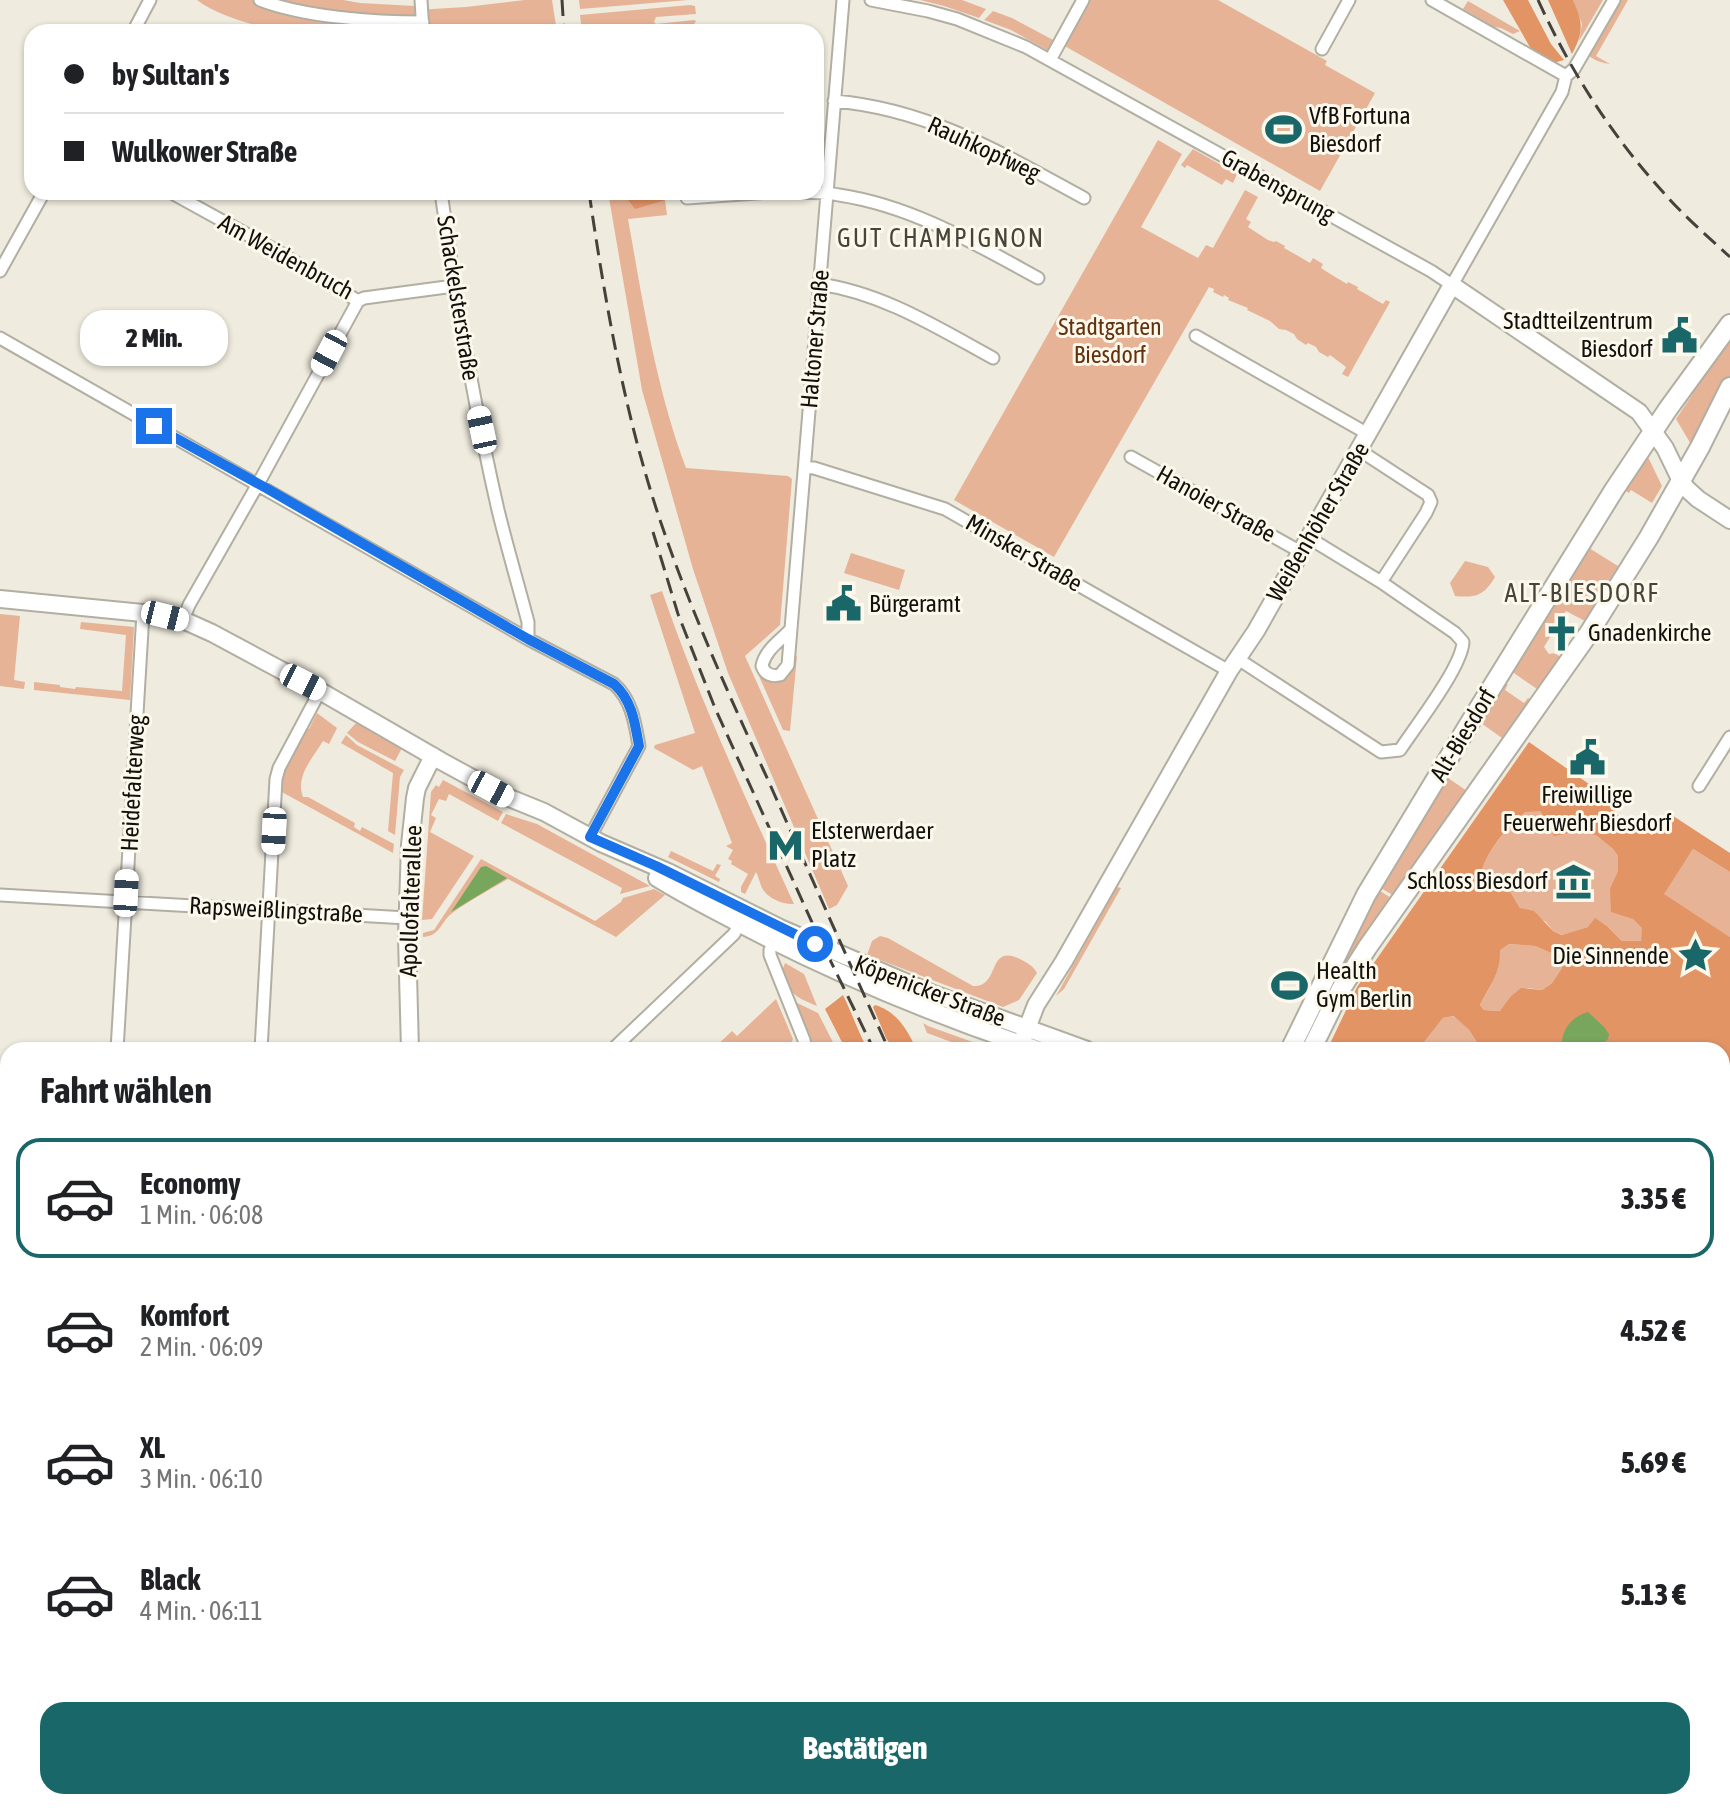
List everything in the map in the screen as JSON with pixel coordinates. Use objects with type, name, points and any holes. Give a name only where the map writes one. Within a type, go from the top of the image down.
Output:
[{"type":"main road","name":"Alt-Biesdorf","points":[[1294,1042],[1366,895],[1492,686],[1653,430],[1730,324]]},
{"type":"main road","name":"Alt-Biesdorf","points":[[1315,1042],[1341,989],[1367,948],[1589,633],[1681,481],[1730,387]]},
{"type":"street","points":[[137,24],[150,0]]},
{"type":"street","points":[[260,0],[302,11],[398,24]]},
{"type":"street","points":[[421,0],[423,24]]},
{"type":"street","name":"Haltoner Straße","points":[[790,630],[843,0]]},
{"type":"street","name":"Grabensprung","points":[[871,0],[928,11],[1010,40],[1265,178],[1431,271],[1639,412],[1653,430]]},
{"type":"street","points":[[1050,60],[1083,0]]},
{"type":"street","points":[[1322,49],[1349,0]]},
{"type":"street","points":[[1432,0],[1566,76]]},
{"type":"street","name":"Weißenhöher Straße","points":[[1023,1036],[1036,1005],[1305,545],[1562,92],[1566,76],[1574,69],[1614,0]]},
{"type":"street","name":"Rauhkopfweg","points":[[834,101],[885,109],[950,129],[992,147],[1084,198]]},
{"type":"street","points":[[824,193],[870,201],[919,217],[952,231],[1038,278]]},
{"type":"street","points":[[0,271],[40,200]]},
{"type":"street","name":"Am Weidenbruch","points":[[185,200],[277,251],[358,301],[454,286]]},
{"type":"street","name":"Schackelsterstraße","points":[[442,200],[469,372],[498,510],[528,622],[528,639]]},
{"type":"street","points":[[819,284],[849,290],[890,305],[993,358]]},
{"type":"street","points":[[183,620],[358,301]]},
{"type":"street","points":[[1196,336],[1368,434]]},
{"type":"street","points":[[0,338],[528,639],[614,684],[626,698],[632,712],[639,746],[596,840]]},
{"type":"street","points":[[1653,430],[1681,481],[1698,499],[1730,520]]},
{"type":"street","points":[[1359,450],[1428,495],[1431,502],[1381,582]]},
{"type":"street","name":"Hanoier Straße","points":[[1131,457],[1381,582]]},
{"type":"street","name":"Minsker Straße","points":[[805,467],[945,509],[1234,665],[1381,752],[1400,750],[1463,652],[1463,642],[1455,633],[1381,582]]},
{"type":"street","name":"Köpenicker Straße","points":[[0,599],[183,620],[320,691],[507,797],[544,812],[596,840],[664,882],[777,935],[933,994],[1023,1036],[1050,1042]]},
{"type":"street","name":"Heidefalterweg","points":[[117,1042],[143,613]]},
{"type":"street","points":[[262,1042],[276,779],[320,691]]},
{"type":"street","points":[[1699,786],[1730,737]]},
{"type":"street","name":"Apollofalterallee","points":[[410,1042],[407,918],[410,845],[417,788],[433,756]]},
{"type":"street","name":"Rapsweißlingstraße","points":[[0,895],[407,918]]},
{"type":"street","points":[[620,1042],[734,934],[742,918]]},
{"type":"street","points":[[777,935],[770,955],[804,1042]]},
{"type":"street","name":"Köpenicker Straße","points":[[1023,1036],[1030,1042]]},
{"type":"green space","points":[[197,0],[343,0],[415,6],[416,10],[552,0],[556,24],[252,24]]},
{"type":"green space","points":[[579,0],[688,0],[580,9]]},
{"type":"green space","points":[[920,0],[962,0],[986,9],[979,18]]},
{"type":"green space","name":"VfB Fortuna Biesdorf","points":[[1088,0],[1218,0],[1327,61],[1325,65],[1375,93],[1320,191],[1063,45]]},
{"type":"green space","points":[[1573,0],[1603,0],[1579,41],[1582,24]]},
{"type":"green space","points":[[1619,0],[1628,0],[1596,56],[1610,64],[1604,63],[1589,56],[1589,52]]},
{"type":"green space","points":[[1468,1],[1520,31],[1513,34],[1494,27],[1463,9]]},
{"type":"green space","points":[[690,5],[695,6],[696,14],[656,17],[656,24],[581,24],[580,15]]},
{"type":"green space","points":[[993,11],[1057,42],[1047,50],[1011,30],[984,20]]},
{"type":"green space","points":[[694,20],[694,24],[656,24]]},
{"type":"green space","name":"Stadtgarten Biesdorf","points":[[1158,140],[1182,154],[1141,227],[1198,258],[1206,245],[1213,248],[1245,190],[1258,197],[1246,219],[1251,222],[1248,227],[1310,263],[1313,258],[1323,264],[1321,268],[1383,304],[1386,300],[1390,302],[1348,377],[1342,374],[1346,367],[1330,355],[1328,357],[1308,343],[1306,345],[1294,334],[1279,329],[1209,287],[1054,557],[954,500]]},
{"type":"green space","points":[[1193,149],[1237,174],[1233,183],[1226,179],[1222,185],[1187,165],[1185,168],[1181,165]]},
{"type":"green space","points":[[609,200],[665,200],[667,215],[628,219],[658,376],[686,468],[788,476],[792,479],[780,625],[745,656],[848,886],[837,905],[829,909],[728,673],[693,569],[642,390]]},
{"type":"green space","points":[[1730,335],[1730,378],[1692,446],[1676,419]]},
{"type":"green space","points":[[1644,455],[1648,457],[1662,486],[1652,503],[1631,490],[1629,493],[1624,490]]},
{"type":"green space","points":[[1589,548],[1618,566],[1585,621],[1566,611],[1544,647],[1549,654],[1555,653],[1560,657],[1537,689],[1511,671]]},
{"type":"green space","points":[[851,553],[905,570],[899,590],[844,573]]},
{"type":"green space","points":[[1465,561],[1488,567],[1495,577],[1478,594],[1455,596],[1450,583]]},
{"type":"green space","points":[[662,591],[708,710],[794,904],[773,899],[767,894],[756,872],[745,894],[741,892],[748,874],[728,859],[733,850],[726,846],[732,843],[702,766],[693,770],[654,748],[655,745],[695,733],[650,595]]},
{"type":"green space","points":[[0,614],[20,616],[14,680],[25,682],[24,689],[0,686]]},
{"type":"green space","points":[[81,622],[134,627],[130,700],[34,690],[34,682],[75,689],[122,691],[126,635],[80,629]]},
{"type":"green space","points":[[797,656],[790,731],[783,730],[759,676],[773,681],[783,679],[790,670],[793,657]]},
{"type":"green space","points":[[1508,684],[1505,690],[1524,703],[1530,699],[1502,738],[1481,723],[1448,778],[1467,791],[1396,897],[1379,887],[1501,686]]},
{"type":"green space","points":[[317,713],[337,728],[329,744],[323,741],[306,768],[301,782],[303,797],[355,823],[354,827],[360,831],[362,827],[394,844],[393,853],[280,791],[281,774]]},
{"type":"green space","points":[[358,723],[403,746],[395,761],[347,733]]},
{"type":"green space","points":[[346,735],[357,745],[404,770],[400,777],[395,835],[388,831],[393,773],[341,743]]},
{"type":"green space","points":[[443,780],[503,812],[498,821],[449,794],[446,801],[439,799],[431,815],[436,818],[430,832],[474,856],[432,919],[422,920],[431,792]]},
{"type":"green space","points":[[1525,811],[1540,811],[1545,822],[1567,834],[1582,831],[1597,836],[1613,849],[1618,856],[1618,871],[1610,888],[1643,928],[1641,941],[1622,941],[1608,927],[1588,927],[1563,935],[1553,931],[1546,922],[1520,908],[1508,888],[1496,886],[1484,876],[1481,872],[1493,847]]},
{"type":"green space","points":[[506,814],[537,824],[650,886],[620,894],[622,888],[501,823]]},
{"type":"green space","points":[[1693,849],[1730,872],[1730,937],[1663,894]]},
{"type":"green space","points":[[671,851],[713,871],[717,864],[721,865],[715,876],[720,879],[719,882],[668,857]]},
{"type":"green space","points":[[481,859],[595,921],[623,898],[654,889],[665,895],[616,937],[508,879],[459,909],[435,933],[423,937],[423,933],[434,930]]},
{"type":"green space","points":[[1117,887],[1121,888],[1064,989],[1056,996]]},
{"type":"green space","points":[[1377,889],[1394,900],[1319,1015],[1327,991]]},
{"type":"green space","points":[[880,936],[973,986],[982,985],[987,980],[1003,956],[1022,960],[1037,973],[1019,1000],[1003,1007],[867,955],[872,941]]},
{"type":"green space","points":[[1509,944],[1535,946],[1558,956],[1562,968],[1552,983],[1542,990],[1528,988],[1510,997],[1501,1011],[1484,1010],[1480,1005],[1496,973],[1499,950]]},
{"type":"green space","points":[[785,963],[804,974],[817,1006],[791,990],[782,971]]},
{"type":"green space","points":[[776,999],[793,1039],[792,1042],[720,1042],[732,1031],[737,1036]]},
{"type":"green space","points":[[793,1001],[818,1013],[833,1042],[811,1042]]},
{"type":"green space","points":[[1455,1016],[1477,1042],[1424,1042],[1443,1018]]},
{"type":"green space","points":[[923,1023],[973,1042],[951,1042],[927,1033]]},
{"type":"shaded area","points":[[1503,0],[1528,0],[1551,44],[1564,60],[1553,63],[1531,49]]},
{"type":"shaded area","points":[[1548,0],[1573,0],[1581,27],[1572,54]]},
{"type":"shaded area","points":[[628,200],[665,200],[635,209]]},
{"type":"shaded area","points":[[1529,742],[1619,805],[1614,813],[1652,835],[1667,812],[1730,853],[1730,872],[1693,849],[1664,894],[1730,937],[1730,1042],[1477,1042],[1454,1016],[1443,1018],[1424,1042],[1331,1042],[1357,987]],"holes":[[[1540,811],[1554,836],[1582,831],[1597,836],[1613,849],[1618,856],[1618,871],[1610,888],[1611,912],[1633,919],[1642,928],[1641,941],[1622,941],[1595,918],[1588,927],[1562,935],[1553,931],[1534,911],[1520,908],[1508,888],[1493,884],[1481,872],[1493,847],[1525,812]],[[1509,944],[1535,946],[1558,956],[1562,968],[1552,983],[1542,990],[1521,988],[1500,1011],[1484,1010],[1480,1005],[1497,973],[1500,950]]]},
{"type":"shaded area","points":[[486,866],[507,878],[451,912],[481,867]]},
{"type":"shaded area","points":[[843,995],[864,1042],[842,1042],[825,1009]]},
{"type":"shaded area","points":[[873,1007],[883,1008],[896,1017],[912,1042],[889,1042]]},
{"type":"shaded area","points":[[1588,1012],[1604,1027],[1609,1034],[1608,1039],[1605,1042],[1563,1042],[1568,1026]]},
{"type":"railway","points":[[562,0],[564,24]]},
{"type":"railway","points":[[1538,0],[1578,76],[1626,148],[1671,201],[1730,257]]},
{"type":"railway","points":[[590,200],[626,397],[671,551],[724,682],[885,1042]]},
{"type":"railway","points":[[653,532],[678,614],[715,708],[870,1042]]},
{"type":"place","name":"VfB Fortuna Biesdorf","points":[[1283,130]]},
{"type":"place","name":"Stadtteilzentrum Biesdorf","points":[[1679,335]]},
{"type":"place","name":"Bürgeramt","points":[[843,604]]},
{"type":"place","name":"Gnadenkirche","points":[[1562,633]]},
{"type":"place","name":"Freiwillige Feuerwehr Biesdorf","points":[[1587,758]]},
{"type":"place","name":"Elsterwerdaer Platz","points":[[785,845]]},
{"type":"place","name":"Schloss Biesdorf","points":[[1574,881]]},
{"type":"place","name":"Die Sinnende","points":[[1695,956]]},
{"type":"place","name":"Health Gym Berlin","points":[[1290,985]]},
{"type":"district","name":"GUT CHAMPIGNON","points":[[941,238]]},
{"type":"district","name":"ALT-BIESDORF","points":[[1582,593]]},
{"type":"route","points":[[154,426],[528,639],[614,684],[629,704],[639,746],[590,837],[815,944]]}]
